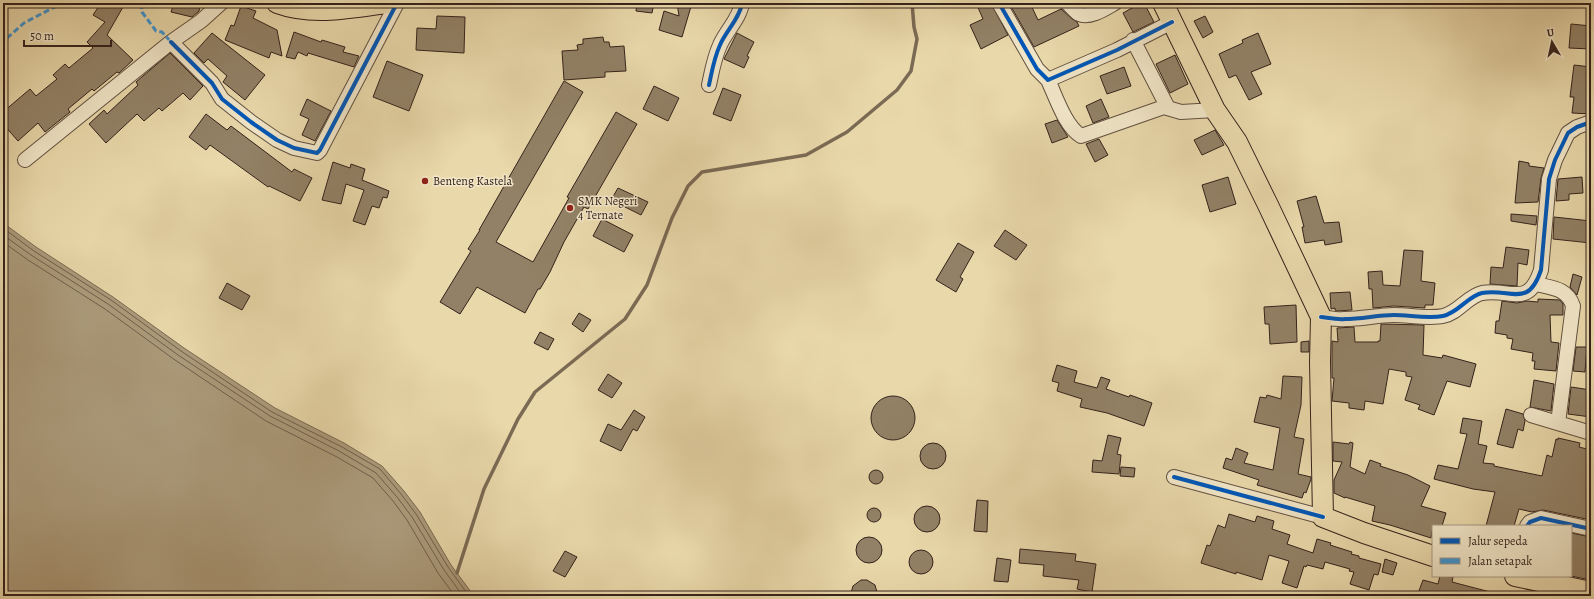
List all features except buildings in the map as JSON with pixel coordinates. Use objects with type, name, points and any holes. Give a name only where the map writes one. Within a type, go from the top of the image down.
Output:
[{"type":"highway","points":[[283,4],[298,9],[328,10],[386,3]]},
{"type":"highway","points":[[1163,3],[1215,110],[1236,142],[1268,205],[1321,317],[1320,362],[1323,517],[1364,533],[1432,556]]},
{"type":"highway","points":[[1518,577],[1551,590],[1582,592]]},
{"type":"street","points":[[25,160],[171,42],[201,21],[221,3]]},
{"type":"street","points":[[171,42],[212,83],[222,99],[251,122],[277,140],[294,148],[317,153],[320,150],[397,3]]},
{"type":"street","points":[[709,85],[717,52],[726,32],[738,16],[742,3]]},
{"type":"street","points":[[999,3],[1037,69],[1048,80],[1069,124],[1075,133],[1081,136],[1160,109],[1168,108],[1181,112],[1215,110]]},
{"type":"street","points":[[1068,3],[1078,14],[1084,15],[1096,13],[1115,3]]},
{"type":"street","points":[[1048,80],[1117,50],[1172,22]]},
{"type":"street","points":[[1134,40],[1168,108]]},
{"type":"street","points":[[1321,317],[1345,320],[1393,315],[1442,316],[1452,312],[1475,296],[1481,294],[1522,294],[1529,291],[1536,284],[1541,270],[1549,179],[1555,160],[1568,133],[1577,127],[1591,122]]},
{"type":"street","points":[[1536,284],[1563,291],[1571,300],[1573,306],[1558,422]]},
{"type":"street","points":[[1531,415],[1591,432]]},
{"type":"street","points":[[1174,477],[1323,517]]},
{"type":"street","points":[[1528,525],[1530,522],[1541,518],[1591,529]]},
{"type":"water","points":[[3,223],[36,247],[113,297],[184,348],[275,408],[344,443],[382,466],[420,512],[451,565],[474,596],[3,596]]},
{"type":"waterway","points":[[457,573],[484,489],[518,419],[535,392],[625,319],[647,285],[672,218],[688,186],[702,172],[806,155],[847,132],[897,90],[911,71],[917,39],[914,27],[912,3]]},
{"type":"marked path","points":[[7,38],[24,23],[62,3]]},
{"type":"marked path","points":[[141,3],[142,12],[156,31],[162,32],[171,42]]},
{"type":"cycle path","points":[[171,42],[212,83],[222,99],[251,122],[277,140],[294,148],[317,153],[320,150],[397,3]]},
{"type":"cycle path","points":[[709,85],[718,50],[739,14],[742,3]]},
{"type":"cycle path","points":[[999,3],[1037,69],[1048,80],[1117,50],[1172,22]]},
{"type":"cycle path","points":[[1321,317],[1339,319],[1394,315],[1437,317],[1453,312],[1472,297],[1482,293],[1492,292],[1518,294],[1524,293],[1530,289],[1536,282],[1541,270],[1549,179],[1555,160],[1568,133],[1577,127],[1591,122]]},
{"type":"cycle path","points":[[1174,477],[1323,517]]},
{"type":"cycle path","points":[[1528,525],[1530,522],[1541,518],[1591,529]]},
{"type":"place","name":"Benteng Kastela","points":[[425,181]]},
{"type":"place","name":"SMK Negeri 4 Ternate","points":[[570,208]]}]
